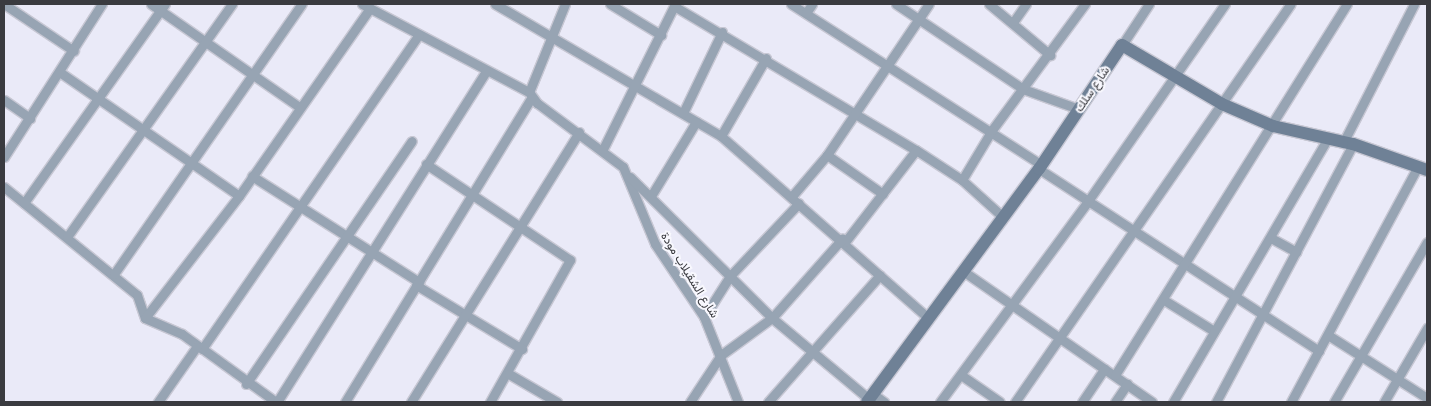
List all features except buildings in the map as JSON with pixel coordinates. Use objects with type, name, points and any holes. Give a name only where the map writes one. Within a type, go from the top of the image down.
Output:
[{"type":"street","points":[[4,157],[61,73],[102,4]]},
{"type":"street","points":[[151,4],[163,7],[207,42],[298,106]]},
{"type":"street","points":[[68,237],[232,4]]},
{"type":"street","points":[[114,274],[189,163],[302,4]]},
{"type":"street","points":[[495,4],[636,84],[721,136],[844,241],[928,318]]},
{"type":"street","points":[[344,402],[418,283],[530,95],[565,4]]},
{"type":"street","points":[[610,4],[661,35]]},
{"type":"street","points":[[791,4],[886,66],[992,130],[1088,201],[1136,230],[1319,351]]},
{"type":"street","points":[[806,13],[812,4]]},
{"type":"street","points":[[896,4],[1024,89],[1079,109]]},
{"type":"street","points":[[704,316],[730,276],[796,199],[827,155],[854,110],[929,4]]},
{"type":"street","points":[[988,4],[1014,21],[1050,55]]},
{"type":"street","points":[[1014,21],[1026,4]]},
{"type":"street","points":[[962,180],[992,130],[1050,55],[1085,4]]},
{"type":"street","points":[[1149,4],[1122,45],[1222,104],[1272,126],[1326,141],[1348,143],[1422,168],[1291,402]]},
{"type":"street","points":[[940,402],[1009,305],[1088,201],[1225,4]]},
{"type":"street","points":[[1015,402],[1291,4]]},
{"type":"street","points":[[1114,375],[1187,265],[1347,4]]},
{"type":"street","points":[[1216,402],[1296,252],[1414,4]]},
{"type":"street","points":[[603,149],[661,35],[674,5],[854,110],[962,180],[1003,217]]},
{"type":"street","points":[[4,18],[9,6],[74,51]]},
{"type":"street","points":[[145,318],[239,196],[366,6]]},
{"type":"street","name":"شارع الشقيلاب مودة","points":[[366,6],[530,95],[603,149],[626,173],[654,244],[704,316],[738,402]]},
{"type":"street","points":[[24,203],[163,7]]},
{"type":"street","points":[[683,113],[722,32]]},
{"type":"street","points":[[160,402],[300,209],[419,35]]},
{"type":"street","name":"شارع سلك","points":[[870,399],[1041,167],[1122,45]]},
{"type":"street","points":[[721,136],[766,58]]},
{"type":"street","points":[[5,192],[24,203],[114,274],[136,295],[145,318],[199,347],[246,384],[276,402],[486,71]]},
{"type":"street","points":[[61,73],[239,196]]},
{"type":"street","points":[[4,100],[30,118]]},
{"type":"street","points":[[651,196],[696,122]]},
{"type":"street","points":[[411,402],[523,227],[579,132]]},
{"type":"street","points":[[246,384],[412,141]]},
{"type":"street","points":[[1173,402],[1271,238],[1326,141]]},
{"type":"street","points":[[690,402],[721,355],[772,318],[844,241],[916,150]]},
{"type":"street","points":[[827,155],[883,194]]},
{"type":"street","points":[[426,164],[566,253],[570,267],[490,402]]},
{"type":"street","points":[[626,173],[772,318],[810,353],[870,399],[884,402]]},
{"type":"street","points":[[252,176],[300,209],[372,251],[467,316],[522,349]]},
{"type":"street","points":[[1271,238],[1296,252]]},
{"type":"street","points":[[1334,402],[1427,242]]},
{"type":"street","points":[[963,271],[1009,305],[1152,402]]},
{"type":"street","points":[[768,402],[880,275]]},
{"type":"street","points":[[1164,300],[1214,331]]},
{"type":"street","points":[[1384,402],[1427,328]]},
{"type":"street","points":[[1328,335],[1427,398]]},
{"type":"street","points":[[1082,402],[1104,369]]},
{"type":"street","points":[[508,374],[557,402]]},
{"type":"street","points":[[961,375],[1000,402]]},
{"type":"street","points":[[1115,402],[1127,384]]}]
